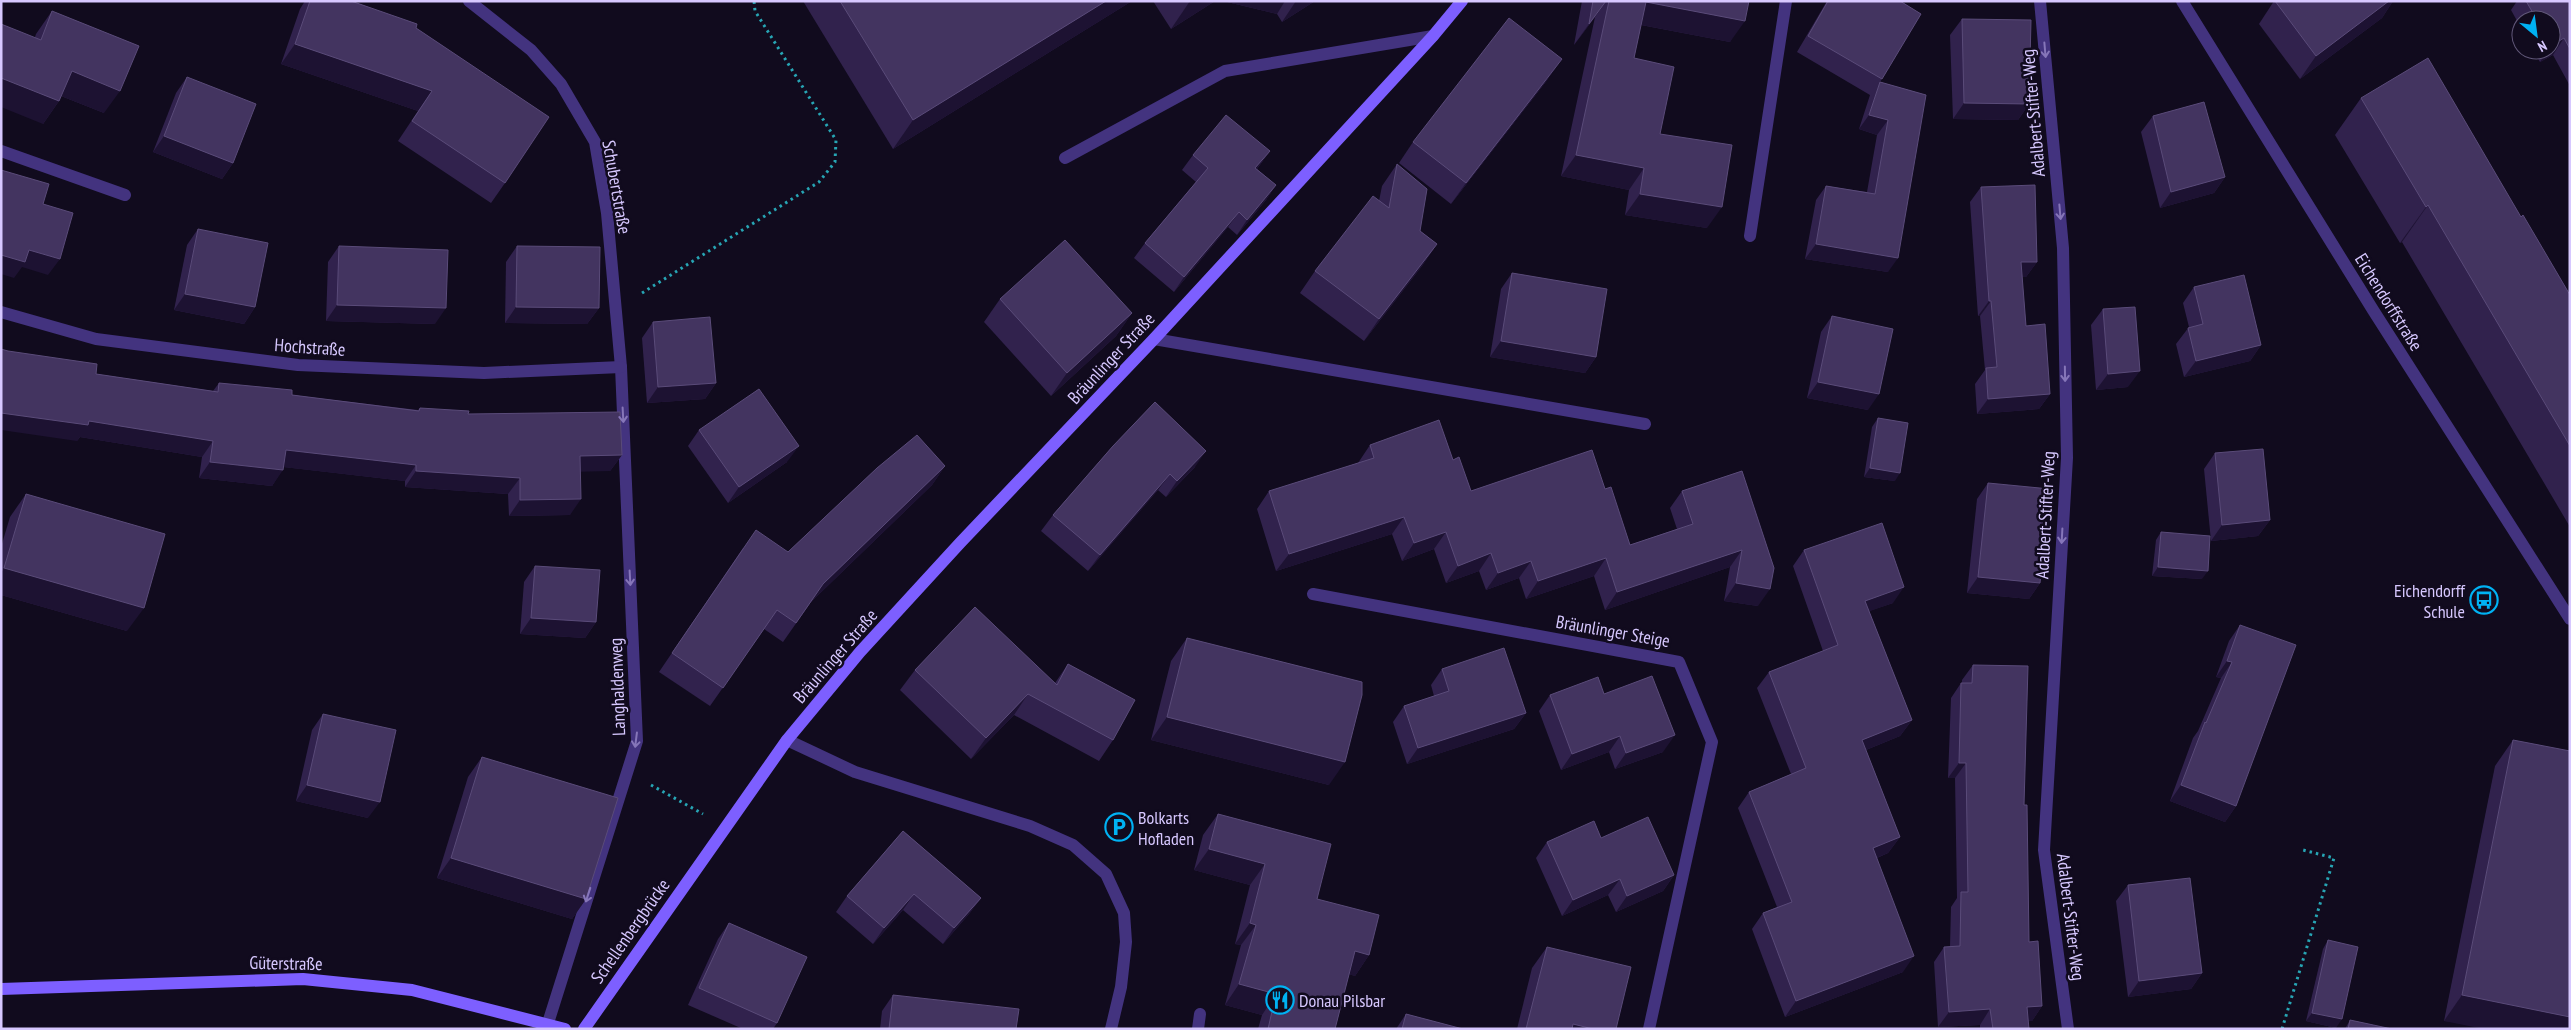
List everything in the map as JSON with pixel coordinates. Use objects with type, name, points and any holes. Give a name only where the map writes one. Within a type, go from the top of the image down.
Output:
[{"type":"main road","name":"Bräunlinger Straße","points":[[705,853],[787,740],[860,652],[946,557],[1154,339],[1433,36],[1462,1]]},
{"type":"main road","name":"Schellenbergbrücke","points":[[584,1029],[705,853]]},
{"type":"main road","name":"Güterstraße","points":[[1,989],[303,979],[412,990],[548,1023],[565,1029]]},
{"type":"street","name":"Schubertstraße","points":[[469,1],[531,50],[561,84],[595,142],[607,213],[621,367]]},
{"type":"street","points":[[1750,236],[1786,1]]},
{"type":"street","name":"Adalbert-Stifter-Weg","points":[[2040,1],[2063,248],[2067,458],[2044,850],[2068,1029]]},
{"type":"street","name":"Eichendorffstraße","points":[[2182,1],[2378,318],[2570,619]]},
{"type":"street","points":[[1065,158],[1225,71],[1433,36]]},
{"type":"street","points":[[1,151],[125,195]]},
{"type":"street","name":"Hochstraße","points":[[1,312],[96,339],[298,365],[484,373],[621,367]]},
{"type":"street","points":[[1154,339],[1645,424]]},
{"type":"street","name":"Langhaldenweg","points":[[548,1023],[638,740],[621,367]]},
{"type":"street","name":"Bräunlinger Steige","points":[[1313,594],[1679,662],[1712,742],[1649,1029]]},
{"type":"street","points":[[787,740],[854,772],[1030,826],[1073,845],[1106,874],[1124,913],[1126,942],[1120,987],[1111,1029]]},
{"type":"street","points":[[1198,1029],[1200,1014]]},
{"type":"path","points":[[615,310],[819,182],[835,162],[836,140],[755,11],[754,1]]},
{"type":"path","points":[[628,772],[725,827]]},
{"type":"path","points":[[2282,1029],[2334,858],[2303,850]]},
{"type":"building","points":[[310,1],[351,1],[417,24],[416,28],[549,117],[505,183],[412,121],[432,91],[295,44]]},
{"type":"building","points":[[840,1],[1106,1],[913,120]]},
{"type":"building","points":[[1593,1],[1606,1],[1589,24]]},
{"type":"building","points":[[1609,1],[1749,1],[1745,21],[1646,2],[1634,58],[1674,67],[1660,134],[1732,145],[1722,207],[1640,194],[1644,168],[1576,155]]},
{"type":"building","points":[[1828,1],[1900,1],[1921,14],[1882,79],[1808,36]]},
{"type":"building","points":[[2275,1],[2389,1],[2316,56]]},
{"type":"building","points":[[2526,1],[2570,1],[2570,49],[2564,38],[2561,40],[2561,10],[2531,10]]},
{"type":"building","points":[[52,11],[139,46],[120,91],[72,71],[59,101],[1,78],[1,24],[41,40]]},
{"type":"building","points":[[1509,18],[1562,59],[1466,183],[1413,142]]},
{"type":"building","points":[[1962,19],[2031,20],[2029,104],[1964,103]]},
{"type":"building","points":[[2428,58],[2521,217],[2523,215],[2570,295],[2570,446],[2428,205],[2426,207],[2361,98]]},
{"type":"building","points":[[187,77],[256,104],[233,163],[164,136]]},
{"type":"building","points":[[1880,82],[1926,95],[1898,258],[1816,244],[1826,186],[1875,194],[1888,120],[1869,115]]},
{"type":"building","points":[[2204,102],[2225,177],[2171,192],[2153,116]]},
{"type":"building","points":[[1226,115],[1270,151],[1255,168],[1276,185],[1247,220],[1239,212],[1184,277],[1145,243],[1208,168],[1193,155]]},
{"type":"building","points":[[1397,164],[1427,189],[1420,231],[1437,244],[1379,319],[1315,271],[1373,196],[1389,208]]},
{"type":"building","points":[[1,170],[49,184],[43,204],[73,213],[60,259],[29,250],[25,262],[1,255]]},
{"type":"building","points":[[2035,185],[2037,262],[2021,262],[2026,326],[2045,324],[2050,394],[1988,399],[1986,368],[1997,367],[1991,301],[1989,301],[1981,187]]},
{"type":"building","points":[[198,229],[268,243],[255,307],[185,294]]},
{"type":"building","points":[[1065,240],[1132,313],[1067,373],[1000,299]]},
{"type":"building","points":[[339,246],[448,250],[446,308],[337,305]]},
{"type":"building","points":[[517,246],[600,247],[599,308],[516,307]]},
{"type":"building","points":[[1512,273],[1607,289],[1596,357],[1501,341]]},
{"type":"building","points":[[2244,275],[2261,345],[2196,361],[2188,328],[2203,324],[2194,287]]},
{"type":"building","points":[[2135,307],[2140,371],[2108,374],[2103,309]]},
{"type":"building","points":[[1832,316],[1893,329],[1879,394],[1818,382]]},
{"type":"building","points":[[710,317],[716,383],[658,387],[653,322]]},
{"type":"building","points":[[1,349],[97,364],[96,374],[218,392],[219,383],[292,390],[292,395],[419,411],[420,408],[469,411],[468,414],[620,412],[622,455],[580,456],[581,499],[520,500],[520,478],[416,471],[416,465],[286,450],[283,470],[210,462],[213,441],[89,421],[88,425],[1,413]]},
{"type":"building","points":[[759,389],[799,446],[739,487],[699,430]]},
{"type":"building","points":[[1155,402],[1206,451],[1177,481],[1170,474],[1100,555],[1053,515],[1113,446]]},
{"type":"building","points":[[1878,418],[1908,423],[1900,473],[1870,468]]},
{"type":"building","points":[[1439,420],[1453,460],[1459,457],[1471,491],[1592,450],[1605,489],[1611,487],[1630,545],[1693,524],[1682,491],[1742,471],[1774,568],[1770,589],[1736,583],[1742,550],[1617,592],[1606,558],[1538,581],[1531,561],[1498,573],[1491,553],[1458,566],[1446,532],[1414,543],[1404,517],[1289,554],[1269,491],[1374,458],[1370,445]]},
{"type":"building","points":[[917,435],[945,466],[823,584],[796,623],[777,610],[723,688],[672,653],[756,530],[788,552],[877,468]]},
{"type":"building","points":[[2263,449],[2270,520],[2222,525],[2215,453]]},
{"type":"building","points":[[1988,483],[2050,489],[2040,583],[1978,577]]},
{"type":"building","points":[[26,494],[165,534],[144,608],[4,568]]},
{"type":"building","points":[[1882,523],[1904,587],[1865,601],[1912,720],[1862,740],[1900,837],[1873,848],[1914,956],[1796,1001],[1763,913],[1792,902],[1749,792],[1806,768],[1769,672],[1838,645],[1804,550]]},
{"type":"building","points":[[2161,532],[2210,536],[2208,571],[2158,567]]},
{"type":"building","points":[[535,566],[600,570],[596,622],[531,618]]},
{"type":"building","points":[[975,607],[1057,685],[1068,664],[1135,700],[1113,740],[1028,694],[986,738],[915,670]]},
{"type":"building","points":[[2240,625],[2296,645],[2236,806],[2181,785],[2205,722],[2232,662],[2227,661]]},
{"type":"building","points":[[1187,638],[1362,682],[1362,695],[1345,762],[1167,717]]},
{"type":"building","points":[[1504,648],[1526,713],[1418,748],[1404,706],[1449,691],[1442,669]]},
{"type":"building","points":[[1973,665],[2028,666],[2024,805],[2027,805],[2029,942],[2038,941],[2042,1006],[2027,1007],[2029,1029],[1993,1029],[1990,1009],[1949,1012],[1944,947],[1960,946],[1961,892],[1968,892],[1966,763],[1959,763],[1961,683],[1972,683]]},
{"type":"building","points":[[1652,676],[1675,735],[1626,753],[1620,736],[1572,754],[1550,695],[1598,677],[1604,694]]},
{"type":"building","points":[[323,714],[396,730],[380,802],[307,785]]},
{"type":"building","points":[[2513,740],[2570,751],[2570,1017],[2462,995]]},
{"type":"building","points":[[482,757],[618,798],[586,899],[451,858]]},
{"type":"building","points":[[1218,814],[1331,844],[1317,899],[1379,915],[1369,955],[1355,951],[1335,1029],[1268,1029],[1276,994],[1239,984],[1256,925],[1250,923],[1265,864],[1209,849]]},
{"type":"building","points":[[1648,817],[1674,875],[1627,896],[1620,879],[1573,900],[1547,842],[1594,821],[1601,838]]},
{"type":"building","points":[[903,831],[981,898],[954,928],[914,894],[884,928],[847,896]]},
{"type":"building","points":[[2190,878],[2202,973],[2139,981],[2128,885]]},
{"type":"building","points":[[729,923],[807,957],[777,1023],[699,988]]},
{"type":"building","points":[[2328,940],[2358,947],[2342,1019],[2312,1013]]},
{"type":"building","points":[[1547,947],[1631,967],[1616,1029],[1593,1029],[1573,1024],[1572,1029],[1526,1029]]},
{"type":"building","points":[[893,995],[1019,1009],[1016,1029],[889,1029]]},
{"type":"building","points":[[1406,1014],[1463,1029],[1402,1029]]},
{"type":"building","points":[[2350,1020],[2392,1029],[2348,1029]]},
{"type":"place","name":"Eichendorff Schule","points":[[2484,600]]},
{"type":"place","name":"Bolkarts Hofladen","points":[[1119,827]]},
{"type":"place","name":"Donau Pilsbar","points":[[1280,1000]]}]
